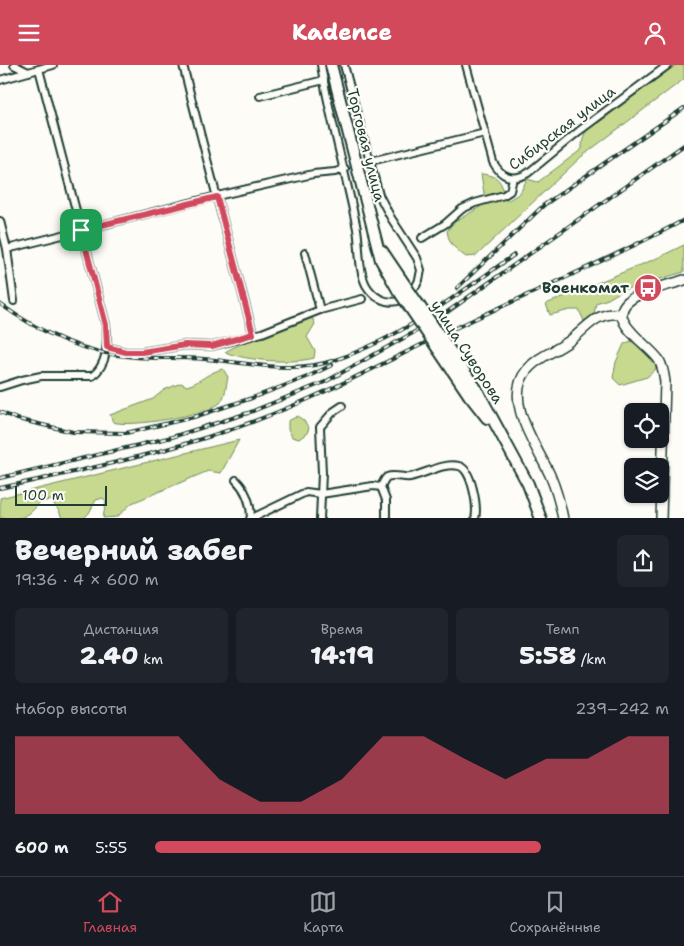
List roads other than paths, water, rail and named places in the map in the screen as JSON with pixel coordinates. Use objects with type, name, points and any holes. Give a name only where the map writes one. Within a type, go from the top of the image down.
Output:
[{"type":"main road","name":"Торговая улица","points":[[331,65],[381,260],[406,287]]},
{"type":"main road","points":[[662,518],[664,371],[655,356],[627,329],[622,314],[626,304],[636,296],[684,280]]},
{"type":"main road","name":"улица Суворова","points":[[406,287],[501,437],[528,484],[541,518]]},
{"type":"main road","points":[[563,518],[558,496],[550,475],[527,429],[518,405],[520,381],[525,371],[532,364],[571,340],[598,317],[611,313],[622,314]]},
{"type":"street","points":[[14,65],[28,72]]},
{"type":"street","points":[[0,80],[53,65]]},
{"type":"street","points":[[183,65],[206,163],[217,197],[253,334]]},
{"type":"street","points":[[321,65],[358,233],[363,276],[372,293],[384,301],[398,301]]},
{"type":"street","points":[[344,65],[384,207],[417,258],[421,270],[419,280],[406,287]]},
{"type":"street","points":[[466,65],[493,162],[497,170],[513,178]]},
{"type":"street","name":"Сибирская улица","points":[[422,238],[468,206],[491,197],[504,195],[510,191],[513,178],[522,177],[528,173],[579,131],[668,65]]},
{"type":"street","points":[[0,387],[41,376],[92,376],[102,366],[107,347],[106,325],[39,69]]},
{"type":"street","points":[[260,96],[324,80]]},
{"type":"street","points":[[371,161],[485,133]]},
{"type":"street","points":[[7,249],[313,174],[345,169]]},
{"type":"street","points":[[0,221],[7,249],[14,301]]},
{"type":"street","points":[[305,253],[320,310]]},
{"type":"street","points":[[107,347],[126,352],[142,352],[185,345],[212,346],[262,333],[320,310],[362,299]]},
{"type":"street","points":[[320,518],[322,473],[320,427],[342,406]]},
{"type":"street","points":[[386,518],[386,500],[381,487],[384,480],[392,476],[409,477],[458,465],[466,470],[473,489],[475,518]]},
{"type":"street","points":[[236,480],[249,499],[251,518],[306,492],[320,493],[373,485],[381,487]]},
{"type":"railway","points":[[457,288],[544,205],[684,108]]},
{"type":"railway","points":[[0,478],[172,437],[248,413],[325,382],[436,320],[684,145]]},
{"type":"railway","points":[[0,488],[159,451],[221,433],[281,411],[608,258],[684,220]]},
{"type":"railway","points":[[0,304],[47,333],[99,352],[135,357],[195,358],[270,366],[302,367],[335,360],[359,351],[406,328],[514,255]]},
{"type":"railway","points":[[0,412],[17,419],[73,432],[126,433],[194,417],[252,398],[307,377],[332,365]]},
{"type":"place","name":"Военкомат","points":[[648,288]]}]
